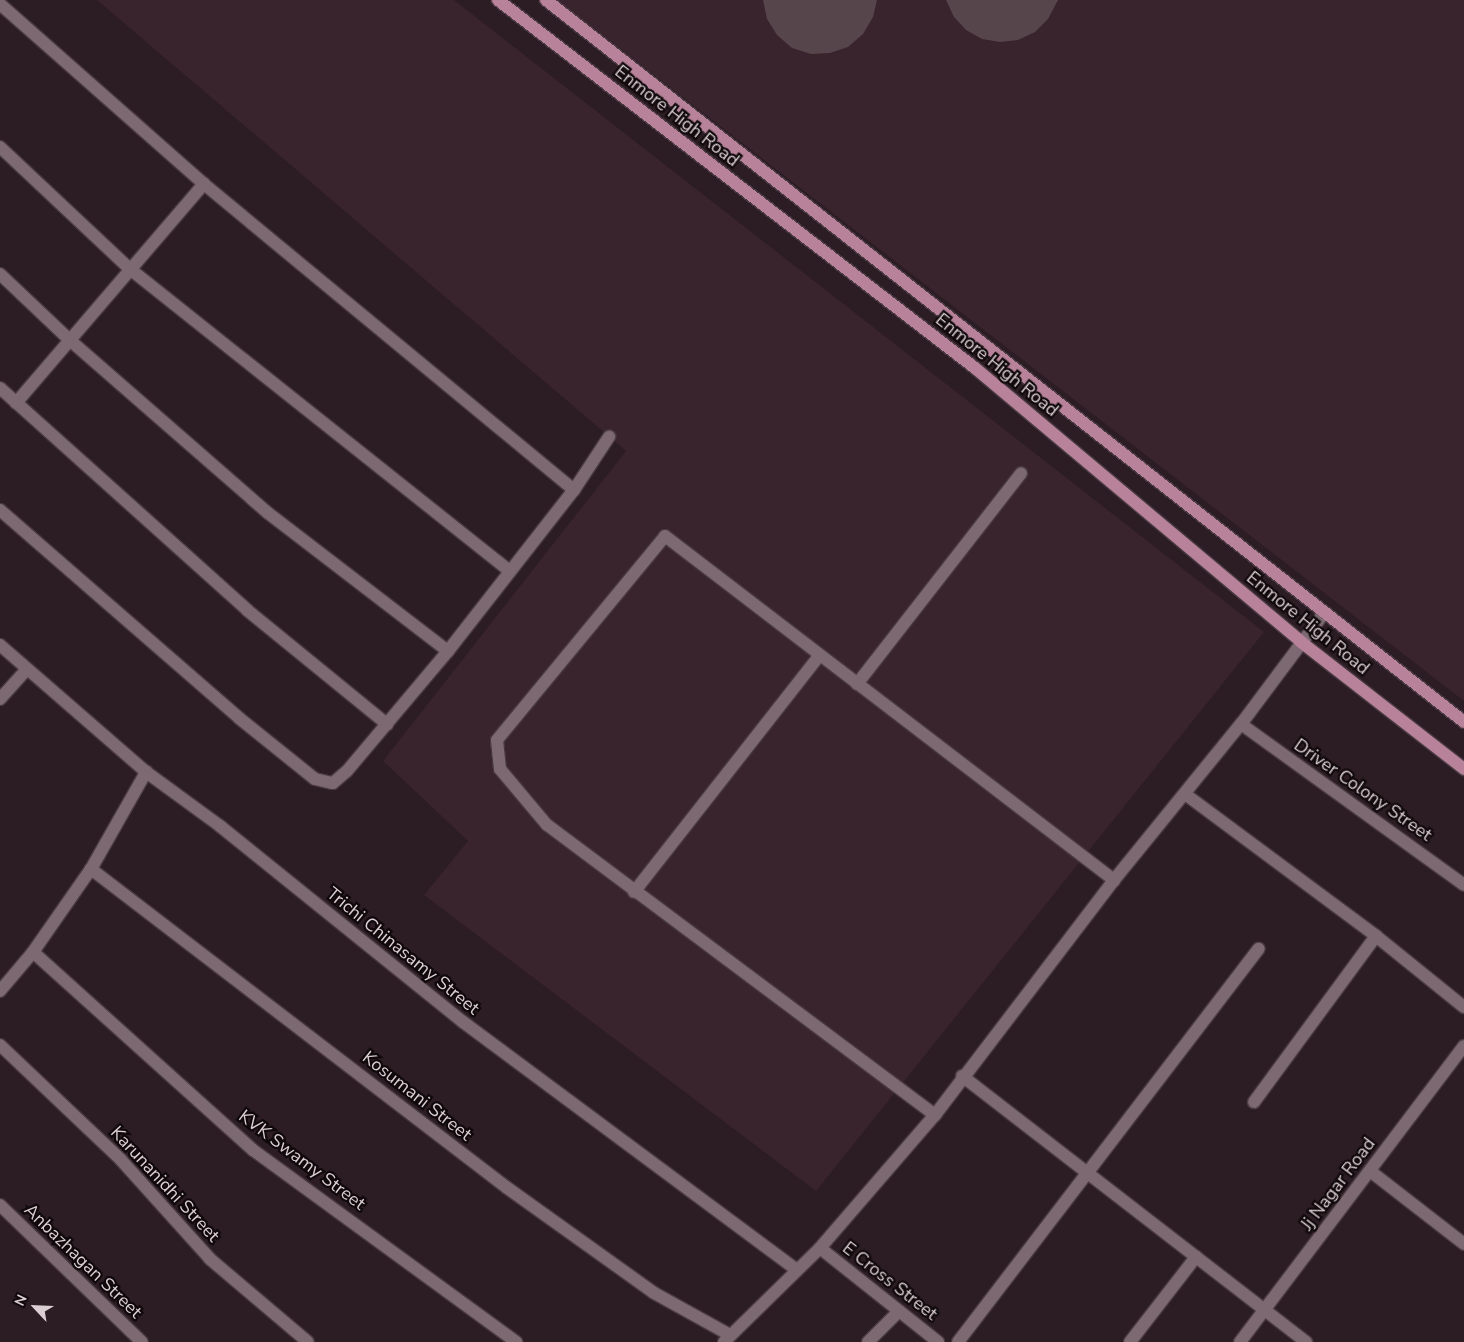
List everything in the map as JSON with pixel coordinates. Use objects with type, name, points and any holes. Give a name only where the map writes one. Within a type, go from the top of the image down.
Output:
[{"type":"main road","name":"Enmore High Road","points":[[498,0],[975,368],[1301,642],[1464,769]]},
{"type":"main road","name":"Enmore High Road","points":[[546,0],[1464,722]]},
{"type":"street","points":[[0,4],[204,184],[574,490]]},
{"type":"street","points":[[0,147],[130,269],[510,571]]},
{"type":"street","points":[[16,403],[72,342],[130,269],[204,184]]},
{"type":"street","points":[[0,274],[72,342],[268,513],[448,651]]},
{"type":"street","points":[[0,388],[248,610],[387,724]]},
{"type":"street","points":[[0,510],[239,718],[315,779],[324,784],[338,780],[448,651],[574,490],[609,437]]},
{"type":"street","points":[[857,684],[1021,472]]},
{"type":"street","points":[[935,1115],[634,892],[547,825],[500,769],[497,740],[665,536],[1114,880]]},
{"type":"street","points":[[728,1339],[820,1248],[935,1115],[962,1076],[1114,880],[1241,724],[1324,613]]},
{"type":"street","name":"Trichi Chinasamy Street","points":[[0,645],[146,772],[220,826],[463,1022],[797,1270]]},
{"type":"street","points":[[634,892],[820,655]]},
{"type":"street","points":[[0,699],[27,668]]},
{"type":"street","name":"Driver Colony Street","points":[[1241,724],[1464,885]]},
{"type":"street","points":[[0,991],[34,952],[91,870],[146,772]]},
{"type":"street","points":[[1185,794],[1376,936],[1464,1007]]},
{"type":"street","name":"Kosumani Street","points":[[91,870],[506,1187],[654,1293],[728,1339]]},
{"type":"street","points":[[1254,1102],[1376,936]]},
{"type":"street","points":[[958,1342],[1259,949]]},
{"type":"street","name":"KVK Swamy Street","points":[[34,952],[253,1150],[516,1342]]},
{"type":"street","name":"Karunanidhi Street","points":[[0,1045],[121,1160],[210,1259],[308,1342]]},
{"type":"street","name":"Jj Nagar Road","points":[[1240,1342],[1464,1046]]},
{"type":"street","points":[[962,1076],[1306,1342]]},
{"type":"street","points":[[1370,1171],[1464,1244]]},
{"type":"street","name":"Anbazhagan Street","points":[[0,1205],[142,1342]]},
{"type":"street","name":"E Cross Street","points":[[820,1248],[938,1342]]},
{"type":"street","points":[[1130,1342],[1196,1257]]},
{"type":"street","points":[[868,1342],[899,1311]]},
{"type":"shaded area","points":[[97,0],[454,0],[1264,632],[816,1191],[424,895],[468,841],[383,761],[626,451]]},
{"type":"shaded area","points":[[557,0],[1464,0],[1464,701]]},
{"type":"building","points":[[763,0],[877,0],[873,17],[863,34],[848,47],[830,53],[811,54],[792,48],[777,35],[767,19]]},
{"type":"building","points":[[946,0],[1058,0],[1048,19],[1035,32],[1018,40],[1000,42],[982,39],[966,30],[954,17]]}]
